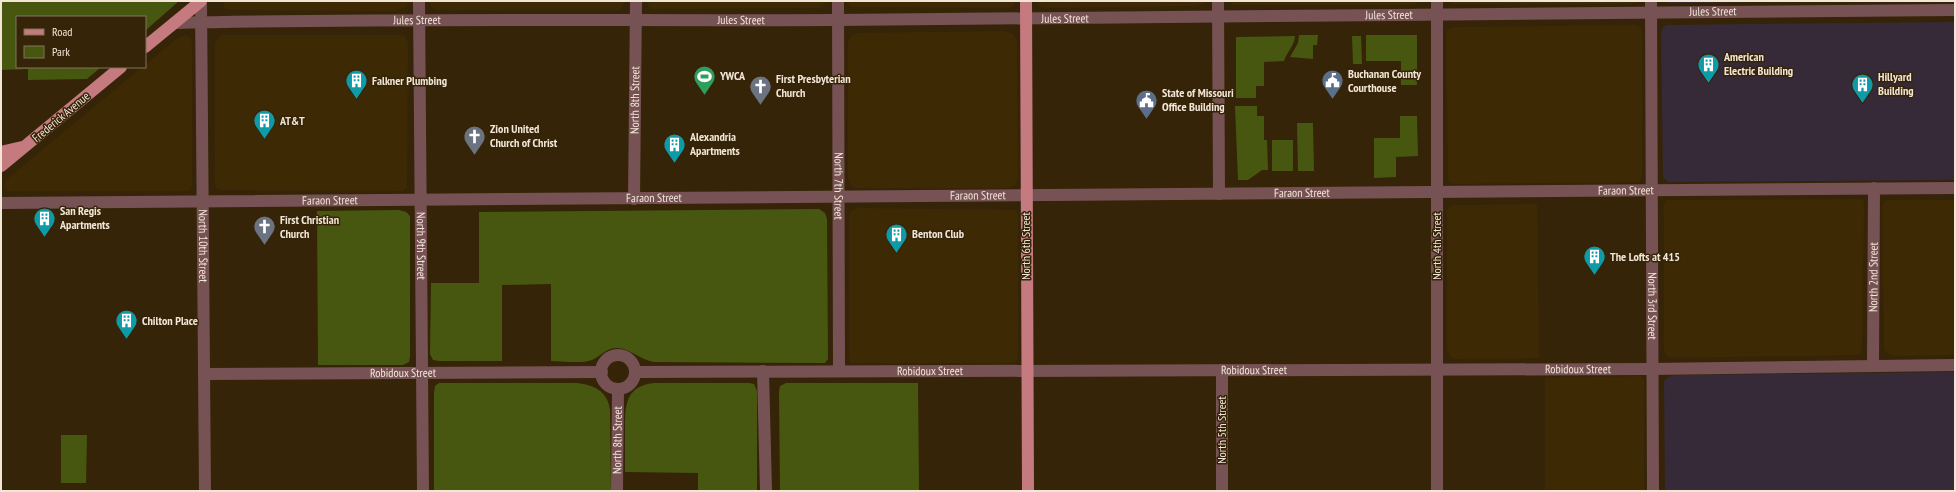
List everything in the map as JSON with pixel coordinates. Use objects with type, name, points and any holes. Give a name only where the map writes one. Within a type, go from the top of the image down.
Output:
[{"type":"main road","points":[[146,46],[201,1]]},
{"type":"main road","name":"North 6th Street","points":[[1026,1],[1028,163],[1026,196],[1028,491]]},
{"type":"main road","name":"Frederick Avenue","points":[[1,166],[120,68]]},
{"type":"main road","points":[[1,152],[25,146]]},
{"type":"street","name":"North 10th Street","points":[[201,1],[205,491]]},
{"type":"street","name":"North 9th Street","points":[[420,1],[423,491]]},
{"type":"street","name":"North 8th Street","points":[[634,199],[636,1]]},
{"type":"street","name":"North 7th Street","points":[[838,1],[839,371]]},
{"type":"street","points":[[1218,1],[1219,194]]},
{"type":"street","name":"North 4th Street","points":[[1437,1],[1438,491]]},
{"type":"street","name":"Jules Street","points":[[174,23],[636,19],[838,20],[1218,18],[1437,14],[1651,7],[1871,6],[1955,10]]},
{"type":"street","name":"North 3rd Street","points":[[1651,7],[1653,491]]},
{"type":"street","name":"North 2nd Street","points":[[1873,366],[1874,188]]},
{"type":"street","name":"Faraon Street","points":[[1,203],[1955,188]]},
{"type":"street","points":[[612,356],[616,356],[626,357],[630,360],[633,363],[635,372],[630,384],[618,389],[608,386],[603,379],[602,372],[605,362],[612,356]]},
{"type":"street","name":"Robidoux Street","points":[[635,372],[1652,369],[1955,365]]},
{"type":"street","name":"North 5th Street","points":[[1222,370],[1222,491]]},
{"type":"street","points":[[763,371],[766,491]]},
{"type":"street","name":"Robidoux Street","points":[[204,374],[602,372]]},
{"type":"street","name":"North 8th Street","points":[[617,491],[618,389]]},
{"type":"shaded area","points":[[224,1],[408,2],[406,7],[396,11],[228,10],[224,7]]},
{"type":"shaded area","points":[[430,1],[624,1],[624,4],[622,8],[618,10],[436,10],[431,8]]},
{"type":"shaded area","points":[[647,1],[826,1],[826,3],[819,8],[652,9],[648,6]]},
{"type":"shaded area","points":[[848,1],[1016,1],[1013,7],[1008,8],[853,7],[849,5]]},
{"type":"shaded area","points":[[1038,1],[1205,1],[1202,4],[1193,6],[1044,8],[1039,6]]},
{"type":"shaded area","points":[[1229,1],[1421,1],[1413,5],[1233,5]]},
{"type":"shaded area","points":[[1447,1],[1639,1],[1632,4],[1452,4]]},
{"type":"shaded area","points":[[1665,1],[1857,1],[1668,3]]},
{"type":"shaded area","points":[[1955,22],[1955,180],[1668,182],[1663,177],[1661,32],[1663,27],[1668,25]]},
{"type":"shaded area","points":[[1635,25],[1640,27],[1642,33],[1642,177],[1639,182],[1452,184],[1448,180],[1446,32],[1448,29],[1452,27]]},
{"type":"shaded area","points":[[1004,31],[1013,34],[1017,40],[1018,180],[1014,186],[1006,188],[854,188],[848,179],[848,41],[851,36],[856,33]]},
{"type":"shaded area","points":[[185,35],[191,38],[192,46],[192,186],[189,191],[8,191],[4,186],[6,180],[141,68],[146,68],[146,64],[176,39]]},
{"type":"shaded area","points":[[221,35],[399,35],[405,37],[408,42],[407,188],[403,191],[220,190],[216,188],[215,43]]},
{"type":"shaded area","points":[[1667,200],[1863,200],[1864,206],[1862,350],[1859,355],[1671,358],[1666,355],[1664,350],[1664,204]]},
{"type":"shaded area","points":[[1888,200],[1955,200],[1955,355],[1893,356],[1884,350],[1882,207],[1884,202]]},
{"type":"shaded area","points":[[1537,204],[1539,358],[1454,359],[1450,356],[1447,350],[1447,210],[1450,206],[1456,205]]},
{"type":"shaded area","points":[[856,208],[1016,210],[1018,214],[1018,358],[1015,362],[851,363],[849,358],[849,215],[851,211]]},
{"type":"shaded area","points":[[1955,372],[1955,491],[1665,491],[1664,381],[1669,377],[1675,375]]},
{"type":"shaded area","points":[[1641,376],[1644,380],[1644,491],[1545,491],[1545,378]]},
{"type":"green space","points":[[1,1],[179,1],[146,30],[146,16],[16,16],[16,68],[100,68],[87,79],[28,80],[28,69],[1,70]]},
{"type":"green space","points":[[1299,35],[1318,35],[1317,45],[1313,45],[1313,59],[1290,57],[1298,43]]},
{"type":"green space","points":[[1366,35],[1417,35],[1417,85],[1401,85],[1401,61],[1366,61]]},
{"type":"green space","points":[[1295,36],[1294,43],[1284,61],[1264,62],[1264,86],[1256,86],[1256,98],[1236,98],[1236,37]]},
{"type":"green space","points":[[1352,36],[1361,36],[1362,64],[1353,64]]},
{"type":"green space","points":[[1235,106],[1257,106],[1257,116],[1264,116],[1264,140],[1267,140],[1268,170],[1262,170],[1248,180],[1238,180]]},
{"type":"green space","points":[[1400,116],[1417,116],[1418,156],[1396,157],[1396,177],[1374,178],[1374,138],[1400,138]]},
{"type":"green space","points":[[1297,123],[1313,123],[1314,171],[1298,171]]},
{"type":"green space","points":[[1272,140],[1293,140],[1293,171],[1272,171]]},
{"type":"green space","points":[[819,209],[825,213],[827,219],[828,359],[825,363],[654,362],[626,350],[617,348],[610,349],[592,360],[587,361],[551,361],[551,284],[502,285],[502,361],[439,361],[433,360],[430,354],[431,283],[479,283],[479,212]]},
{"type":"green space","points":[[399,210],[406,212],[410,216],[409,362],[403,365],[318,365],[317,211]]},
{"type":"green space","points":[[439,383],[577,383],[589,385],[599,390],[606,398],[610,409],[611,491],[434,491],[434,393],[435,386]]},
{"type":"green space","points":[[654,383],[754,384],[757,391],[757,491],[698,491],[698,473],[625,472],[625,415],[628,400],[632,393],[637,389],[644,385]]},
{"type":"green space","points":[[786,383],[918,383],[919,491],[780,491],[779,392],[780,386]]},
{"type":"green space","points":[[61,435],[87,435],[86,483],[61,483]]},
{"type":"place","name":"American Electric Building","points":[[1708,84]]},
{"type":"place","name":"YWCA","points":[[704,96]]},
{"type":"place","name":"Falkner Plumbing","points":[[357,100]]},
{"type":"place","name":"Buchanan County Courthouse","points":[[1332,100]]},
{"type":"place","name":"Hillyard Building","points":[[1863,104]]},
{"type":"place","name":"First Presbyterian Church","points":[[760,106]]},
{"type":"place","name":"State of Missouri Office Building","points":[[1146,120]]},
{"type":"place","name":"AT&T","points":[[264,140]]},
{"type":"place","name":"Zion United Church of Christ","points":[[475,156]]},
{"type":"place","name":"Alexandria Apartments","points":[[674,164]]},
{"type":"place","name":"San Regis Apartments","points":[[45,238]]},
{"type":"place","name":"First Christian Church","points":[[265,246]]},
{"type":"place","name":"Benton Club","points":[[897,254]]},
{"type":"place","name":"The Lofts at 415","points":[[1594,276]]},
{"type":"place","name":"Chilton Place","points":[[127,340]]}]
